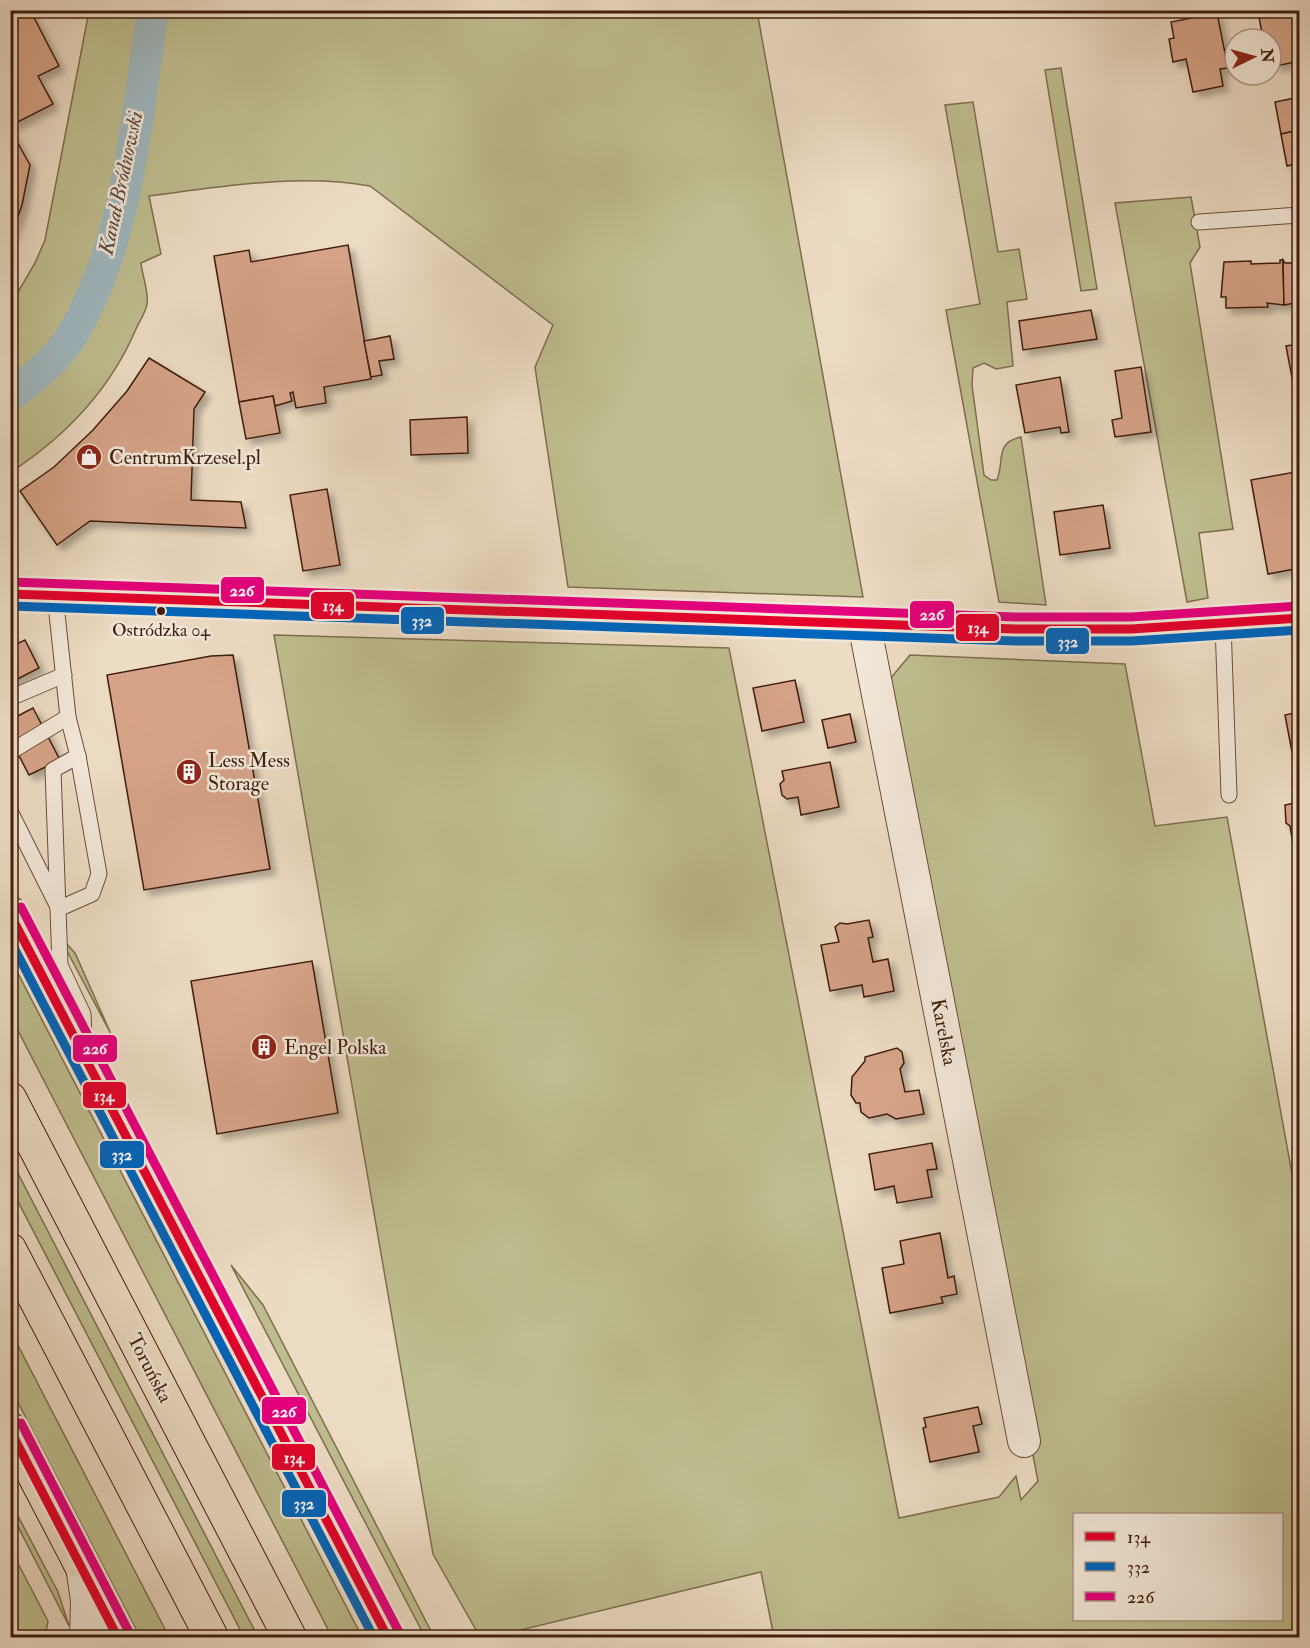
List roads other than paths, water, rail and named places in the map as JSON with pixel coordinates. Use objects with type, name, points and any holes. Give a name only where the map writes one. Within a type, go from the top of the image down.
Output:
[{"type":"highway","name":"Toruńska","points":[[10,1099],[290,1638]]},
{"type":"highway","points":[[10,1250],[212,1638]]},
{"type":"highway","points":[[10,1429],[79,1561]]},
{"type":"street","points":[[10,594],[1073,630],[1223,624],[1299,618]]},
{"type":"street","name":"Karelska","points":[[864,623],[1024,1442]]},
{"type":"street","points":[[10,913],[388,1638]]},
{"type":"street","points":[[79,1561],[87,1600],[86,1638]]},
{"type":"street","points":[[79,1561],[118,1638]]},
{"type":"lane","points":[[1199,222],[1299,215]]},
{"type":"lane","points":[[55,595],[68,717],[78,756],[99,874],[92,894],[58,909]]},
{"type":"lane","points":[[1223,624],[1228,795]]},
{"type":"lane","points":[[10,698],[64,675]]},
{"type":"lane","points":[[10,752],[68,717]]},
{"type":"lane","points":[[78,756],[53,770],[60,965],[83,1014],[85,1057]]},
{"type":"lane","points":[[10,811],[58,909]]},
{"type":"waterway","name":"Kanał Bródnowski","points":[[10,396],[44,368],[66,344],[91,298],[106,259],[128,177],[153,10]]},
{"type":"place","name":"CentrumKrzesel.pl","points":[[89,457]]},
{"type":"place","name":"Ostródzka 04","points":[[161,611]]},
{"type":"place","name":"Less Mess Storage","points":[[189,772]]},
{"type":"place","name":"Engel Polska","points":[[264,1047]]}]
